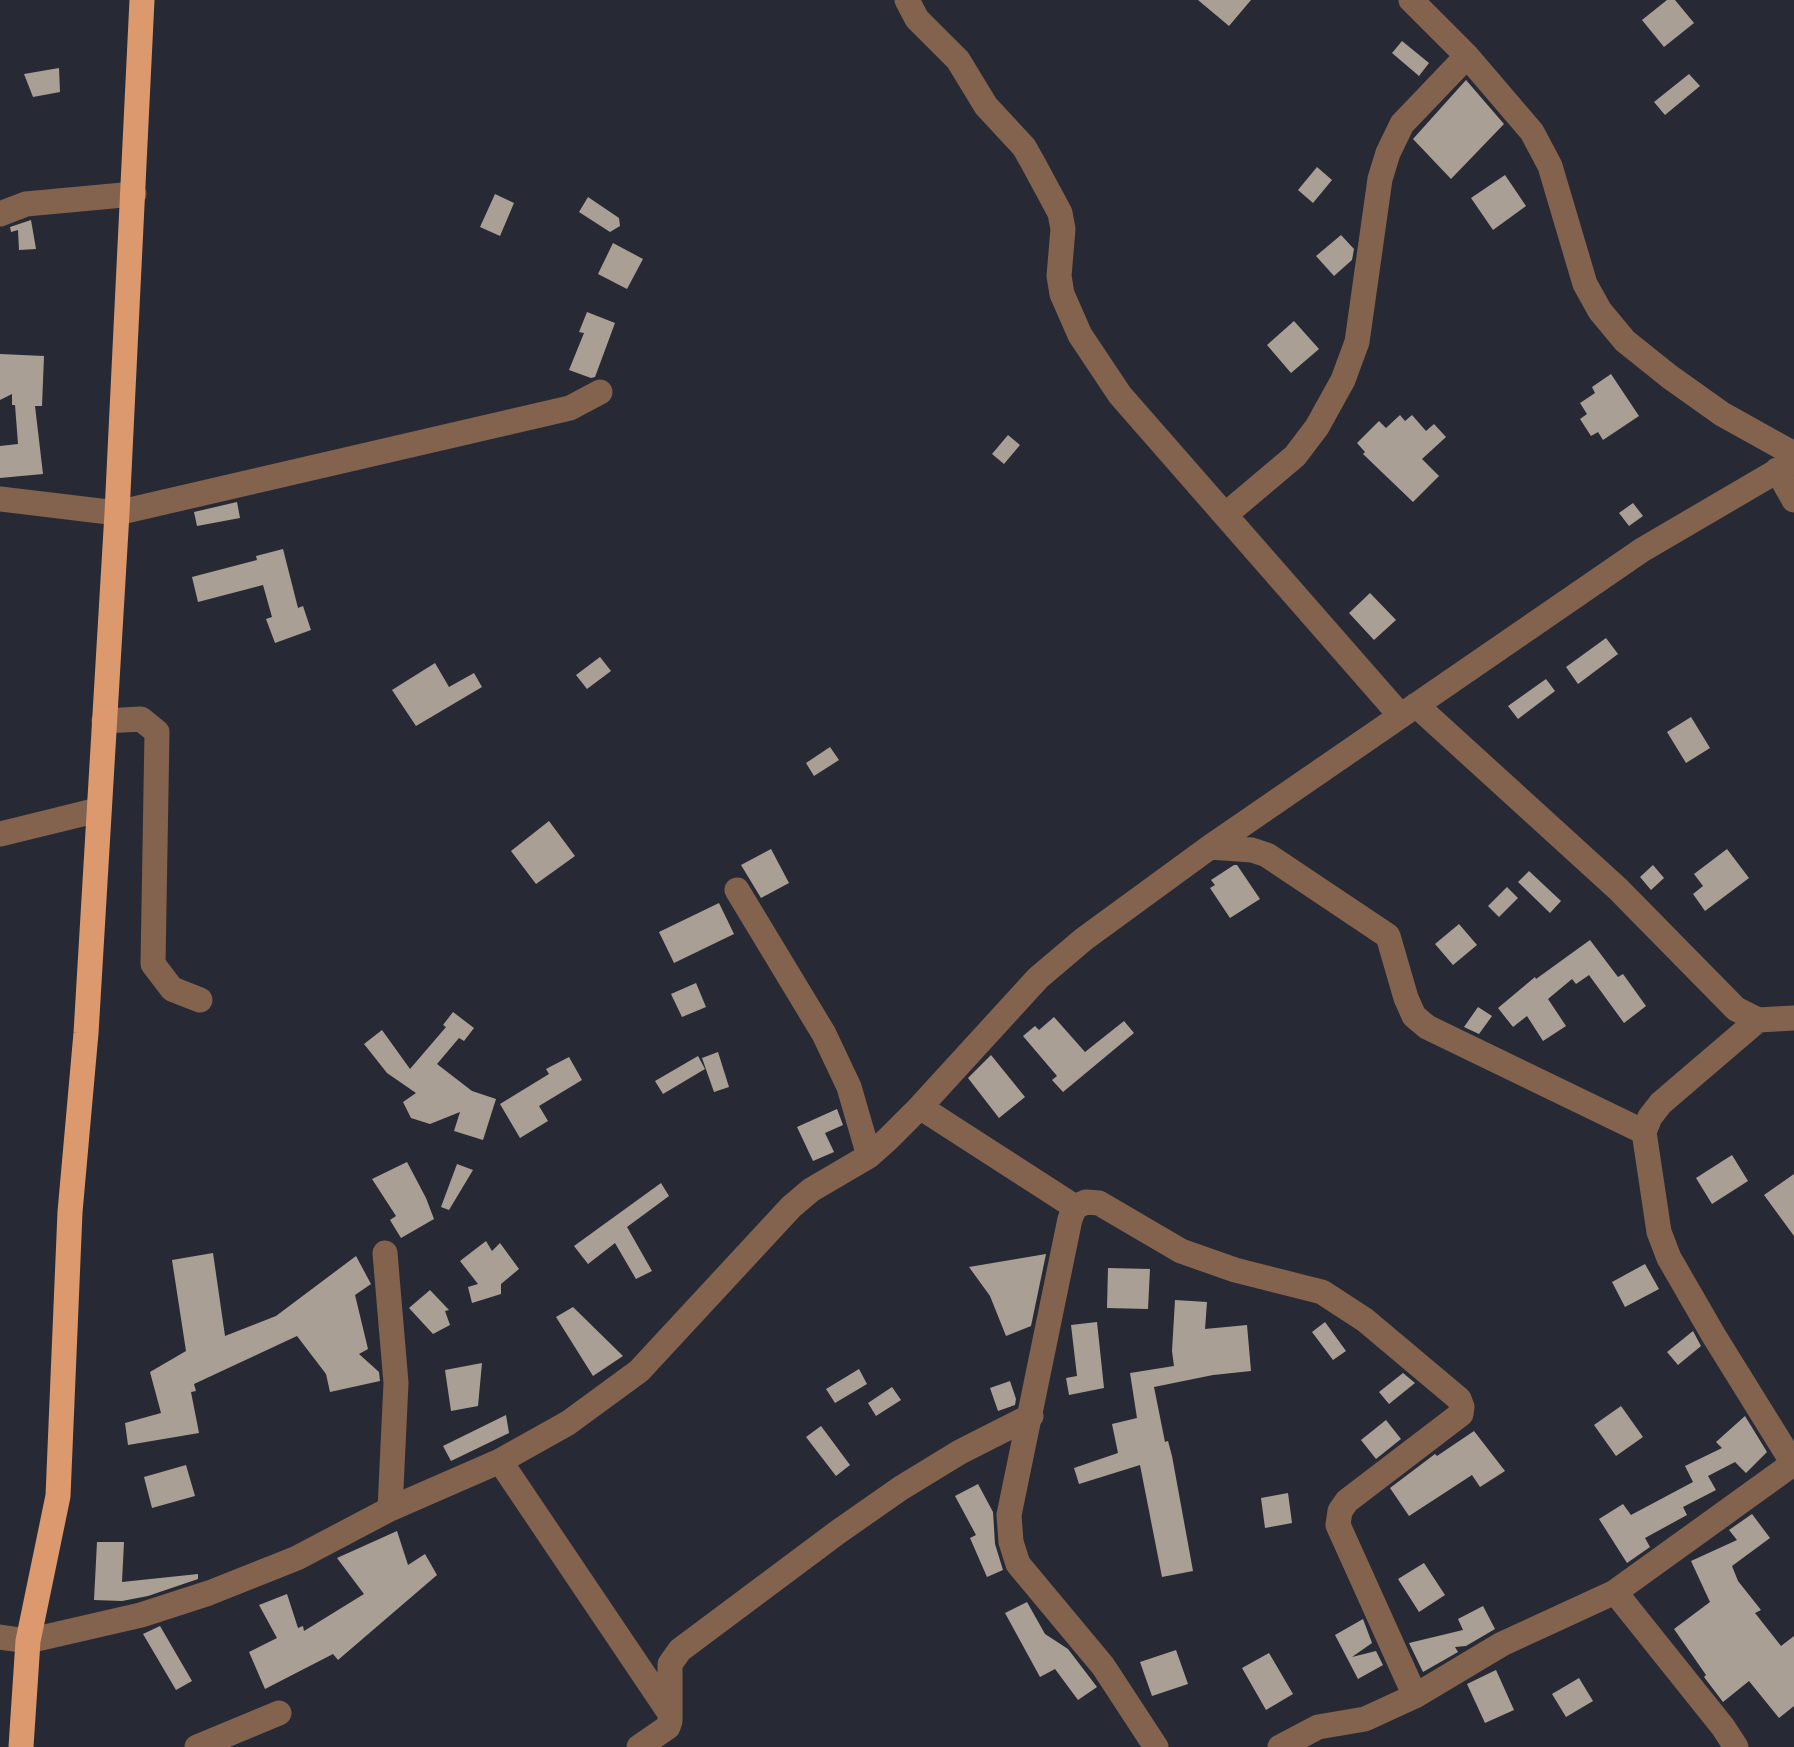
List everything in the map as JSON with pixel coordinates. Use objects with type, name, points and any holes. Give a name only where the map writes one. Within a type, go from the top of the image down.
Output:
[{"type":"main road","points":[[21,1747],[28,1641],[58,1496],[70,1212],[86,1033],[117,513],[142,0]]},
{"type":"street","points":[[908,0],[916,19],[958,60],[986,106],[1024,147],[1060,214],[1062,294],[1080,335],[1120,395],[1225,515],[1408,710],[1618,890],[1736,1009],[1758,1020],[1794,1018]]},
{"type":"street","points":[[1411,0],[1466,56],[1542,148],[1584,284],[1600,312],[1625,341],[1670,377],[1788,462],[1794,500]]},
{"type":"street","points":[[1225,515],[1295,456],[1317,427],[1343,380],[1357,342],[1380,178],[1388,153],[1402,124],[1466,56]]},
{"type":"street","points":[[0,214],[26,204],[134,194]]},
{"type":"street","points":[[0,500],[117,513],[570,408],[600,392]]},
{"type":"street","points":[[0,1637],[28,1641],[141,1615],[208,1594],[298,1558],[390,1509],[500,1461],[568,1423],[638,1372],[811,1190],[869,1156],[920,1107],[1038,978],[1084,939],[1210,847],[1642,550],[1788,462]]},
{"type":"street","points":[[104,721],[142,719],[158,732],[153,964],[172,989],[200,1000]]},
{"type":"street","points":[[0,834],[98,810]]},
{"type":"street","points":[[1210,847],[1267,855],[1388,936],[1406,998],[1414,1016],[1427,1027],[1644,1132]]},
{"type":"street","points":[[737,890],[824,1034],[849,1087],[869,1156]]},
{"type":"street","points":[[1280,1747],[1318,1727],[1365,1718],[1415,1696],[1502,1644],[1616,1592],[1794,1464],[1670,1258],[1659,1232],[1644,1132],[1662,1103],[1758,1020]]},
{"type":"street","points":[[920,1107],[1074,1206]]},
{"type":"street","points":[[1074,1206],[1099,1202],[1181,1250],[1235,1270],[1322,1292],[1366,1320],[1459,1399],[1462,1414],[1347,1502],[1338,1525],[1415,1696]]},
{"type":"street","points":[[1074,1206],[1009,1515],[1012,1542],[1018,1564],[1103,1666],[1156,1747]]},
{"type":"street","points":[[385,1253],[396,1384],[390,1509]]},
{"type":"street","points":[[647,1745],[668,1727],[670,1664],[680,1650],[901,1488],[1031,1416]]},
{"type":"street","points":[[500,1461],[669,1712]]},
{"type":"street","points":[[1616,1592],[1736,1747]]},
{"type":"street","points":[[196,1747],[279,1712]]},
{"type":"building","points":[[1198,0],[1251,0],[1229,26]]},
{"type":"building","points":[[1667,0],[1675,0],[1694,23],[1664,47],[1642,20]]},
{"type":"building","points":[[1402,41],[1429,63],[1419,76],[1392,53]]},
{"type":"building","points":[[59,68],[60,92],[33,97],[24,74]]},
{"type":"building","points":[[1689,74],[1700,86],[1665,115],[1654,102]]},
{"type":"building","points":[[1466,80],[1504,124],[1451,179],[1413,139]]},
{"type":"building","points":[[1317,167],[1332,180],[1313,203],[1298,190]]},
{"type":"building","points":[[1505,175],[1526,206],[1493,230],[1471,198]]},
{"type":"building","points":[[495,194],[514,203],[500,236],[480,227]]},
{"type":"building","points":[[588,197],[619,218],[620,226],[610,232],[579,212]]},
{"type":"building","points":[[31,220],[36,249],[19,250],[18,230],[11,232],[10,227]]},
{"type":"building","points":[[1341,235],[1354,249],[1352,260],[1334,276],[1316,256]]},
{"type":"building","points":[[613,243],[643,259],[627,289],[598,274]]},
{"type":"building","points":[[587,312],[615,323],[595,377],[591,378],[569,370],[584,333],[579,332]]},
{"type":"building","points":[[1294,321],[1319,349],[1291,373],[1267,345]]},
{"type":"building","points":[[0,354],[44,356],[42,406],[35,406],[43,474],[0,478],[0,446],[18,444],[12,394],[0,400]]},
{"type":"building","points":[[1611,374],[1639,416],[1603,440],[1598,432],[1591,436],[1580,419],[1587,414],[1580,403],[1595,393],[1592,387]]},
{"type":"building","points":[[1400,415],[1405,421],[1412,415],[1426,431],[1434,424],[1446,437],[1422,459],[1439,476],[1413,502],[1363,454],[1357,443],[1379,421],[1386,428]]},
{"type":"building","points":[[1008,435],[1020,445],[1004,464],[992,454]]},
{"type":"building","points":[[237,502],[240,518],[197,526],[194,512]]},
{"type":"building","points":[[1633,503],[1643,516],[1629,526],[1619,513]]},
{"type":"building","points":[[283,549],[298,608],[303,606],[311,630],[275,643],[266,619],[272,617],[263,585],[198,602],[192,577]]},
{"type":"building","points":[[1370,593],[1396,620],[1374,640],[1349,613]]},
{"type":"building","points":[[1606,638],[1618,654],[1578,684],[1566,667]]},
{"type":"building","points":[[600,657],[611,671],[587,689],[576,675]]},
{"type":"building","points":[[435,663],[449,687],[474,673],[482,687],[416,726],[392,690]]},
{"type":"building","points":[[1546,679],[1555,691],[1518,719],[1508,706]]},
{"type":"building","points":[[1691,717],[1710,748],[1686,763],[1667,732]]},
{"type":"building","points":[[830,747],[839,760],[814,776],[806,763]]},
{"type":"building","points":[[549,821],[575,856],[536,884],[511,851]]},
{"type":"building","points":[[771,849],[789,883],[761,898],[741,865]]},
{"type":"building","points":[[1727,849],[1749,878],[1705,911],[1693,894],[1703,886],[1694,874]]},
{"type":"building","points":[[1234,865],[1260,899],[1230,918],[1210,888],[1215,885],[1211,880]]},
{"type":"building","points":[[1653,865],[1664,878],[1651,890],[1640,877]]},
{"type":"building","points":[[1529,871],[1561,901],[1550,913],[1518,882]]},
{"type":"building","points":[[1507,887],[1518,898],[1499,917],[1488,906]]},
{"type":"building","points":[[719,903],[734,934],[674,963],[659,932]]},
{"type":"building","points":[[1459,924],[1477,945],[1453,965],[1435,944]]},
{"type":"building","points":[[1590,940],[1618,977],[1623,974],[1646,1006],[1624,1023],[1589,975],[1576,984],[1572,979],[1548,999],[1566,1026],[1543,1041],[1527,1016],[1513,1027],[1498,1008]]},
{"type":"building","points":[[696,983],[706,1007],[682,1017],[671,994]]},
{"type":"building","points":[[1478,1007],[1492,1016],[1479,1034],[1464,1027]]},
{"type":"building","points":[[453,1012],[474,1028],[464,1041],[459,1038],[437,1064],[472,1091],[496,1099],[483,1140],[454,1131],[460,1112],[430,1124],[411,1118],[403,1102],[416,1093],[387,1073],[364,1044],[382,1030],[410,1069],[446,1027],[443,1025]]},
{"type":"building","points":[[1054,1017],[1085,1052],[1124,1021],[1134,1033],[1063,1092],[1052,1080],[1057,1076],[1023,1036],[1035,1026],[1039,1030]]},
{"type":"building","points":[[718,1052],[729,1087],[714,1092],[702,1058]]},
{"type":"building","points":[[991,1055],[1025,1097],[999,1118],[968,1078]]},
{"type":"building","points":[[698,1056],[705,1069],[663,1094],[655,1081]]},
{"type":"building","points":[[569,1057],[582,1080],[539,1106],[548,1121],[520,1138],[500,1104],[549,1074],[546,1069]]},
{"type":"building","points":[[837,1109],[843,1125],[825,1133],[834,1152],[813,1161],[797,1127]]},
{"type":"building","points":[[1732,1155],[1748,1181],[1712,1204],[1696,1178]]},
{"type":"building","points":[[407,1162],[434,1219],[401,1238],[390,1220],[396,1216],[372,1179]]},
{"type":"building","points":[[457,1164],[473,1170],[449,1210],[441,1207]]},
{"type":"building","points":[[1794,1174],[1794,1236],[1764,1195]]},
{"type":"building","points":[[661,1183],[669,1196],[627,1227],[652,1271],[636,1279],[615,1243],[588,1264],[574,1246]]},
{"type":"building","points":[[486,1241],[492,1251],[500,1243],[519,1269],[501,1284],[501,1294],[472,1303],[468,1287],[478,1284],[460,1261]]},
{"type":"building","points":[[213,1253],[225,1336],[276,1316],[356,1256],[371,1284],[355,1295],[368,1349],[359,1354],[379,1372],[380,1381],[330,1392],[326,1374],[297,1336],[194,1384],[196,1391],[191,1392],[199,1433],[128,1445],[125,1423],[161,1413],[150,1372],[186,1351],[172,1260]]},
{"type":"building","points":[[1046,1254],[1031,1326],[1006,1336],[990,1296],[969,1267]]},
{"type":"building","points":[[1645,1264],[1659,1289],[1625,1307],[1612,1282]]},
{"type":"building","points":[[1108,1268],[1150,1269],[1148,1309],[1107,1308]]},
{"type":"building","points":[[430,1290],[449,1310],[445,1311],[450,1325],[433,1334],[409,1308]]},
{"type":"building","points":[[1175,1300],[1207,1302],[1205,1329],[1247,1325],[1251,1371],[1154,1387],[1165,1442],[1168,1441],[1172,1456],[1193,1571],[1162,1577],[1140,1465],[1079,1484],[1074,1468],[1118,1453],[1112,1424],[1137,1418],[1130,1373],[1174,1366]]},
{"type":"building","points":[[573,1307],[623,1356],[593,1376],[556,1317]]},
{"type":"building","points":[[1097,1322],[1104,1388],[1069,1395],[1066,1378],[1077,1376],[1071,1325]]},
{"type":"building","points":[[1325,1322],[1346,1351],[1333,1360],[1312,1332]]},
{"type":"building","points":[[1693,1331],[1701,1346],[1678,1365],[1667,1352]]},
{"type":"building","points":[[482,1363],[478,1406],[451,1411],[445,1370]]},
{"type":"building","points":[[859,1369],[867,1384],[835,1403],[826,1389]]},
{"type":"building","points":[[1403,1373],[1415,1383],[1389,1404],[1379,1392]]},
{"type":"building","points":[[1010,1381],[1015,1405],[998,1411],[990,1388]]},
{"type":"building","points":[[892,1387],[901,1400],[876,1416],[868,1403]]},
{"type":"building","points":[[1621,1406],[1643,1437],[1616,1456],[1594,1425]]},
{"type":"building","points":[[506,1415],[509,1433],[451,1461],[443,1446]]},
{"type":"building","points":[[1745,1416],[1767,1452],[1746,1473],[1735,1462],[1708,1476],[1716,1490],[1683,1507],[1687,1515],[1645,1538],[1650,1547],[1627,1563],[1599,1519],[1623,1504],[1631,1515],[1693,1482],[1685,1466],[1722,1448],[1716,1442]]},
{"type":"building","points":[[1386,1420],[1401,1439],[1376,1459],[1361,1440]]},
{"type":"building","points":[[821,1426],[850,1465],[836,1476],[806,1437]]},
{"type":"building","points":[[1474,1431],[1505,1471],[1480,1487],[1472,1475],[1409,1516],[1390,1488]]},
{"type":"building","points":[[186,1465],[195,1496],[152,1508],[144,1477]]},
{"type":"building","points":[[978,1484],[993,1512],[995,1544],[1003,1570],[987,1577],[970,1538],[976,1535],[955,1496]]},
{"type":"building","points":[[1288,1493],[1292,1523],[1265,1528],[1261,1498]]},
{"type":"building","points":[[1752,1514],[1770,1538],[1732,1566],[1738,1581],[1761,1610],[1755,1613],[1781,1646],[1794,1636],[1794,1706],[1779,1718],[1749,1681],[1723,1702],[1674,1629],[1710,1602],[1691,1561],[1737,1540],[1729,1530]]},
{"type":"building","points":[[397,1531],[408,1565],[425,1554],[437,1575],[338,1660],[333,1654],[265,1689],[249,1652],[277,1638],[259,1605],[287,1594],[298,1628],[303,1626],[304,1631],[364,1594],[337,1558]]},
{"type":"building","points":[[97,1542],[124,1542],[122,1582],[198,1574],[198,1579],[148,1596],[122,1601],[94,1600]]},
{"type":"building","points":[[1424,1563],[1445,1595],[1419,1612],[1398,1579]]},
{"type":"building","points":[[1027,1602],[1045,1634],[1068,1649],[1097,1687],[1078,1700],[1055,1669],[1040,1677],[1005,1613]]},
{"type":"building","points":[[1483,1606],[1495,1629],[1466,1646],[1455,1647],[1458,1652],[1423,1672],[1409,1643],[1463,1630],[1458,1619]]},
{"type":"building","points":[[1363,1619],[1372,1643],[1352,1657],[1376,1651],[1383,1665],[1358,1679],[1335,1635]]},
{"type":"building","points":[[160,1626],[192,1681],[176,1690],[143,1634]]},
{"type":"building","points":[[1176,1650],[1188,1684],[1152,1696],[1140,1662]]},
{"type":"building","points":[[1269,1653],[1293,1694],[1266,1710],[1242,1668]]},
{"type":"building","points":[[1496,1670],[1514,1710],[1485,1723],[1467,1684]]},
{"type":"building","points":[[1579,1678],[1593,1701],[1566,1717],[1552,1694]]}]
